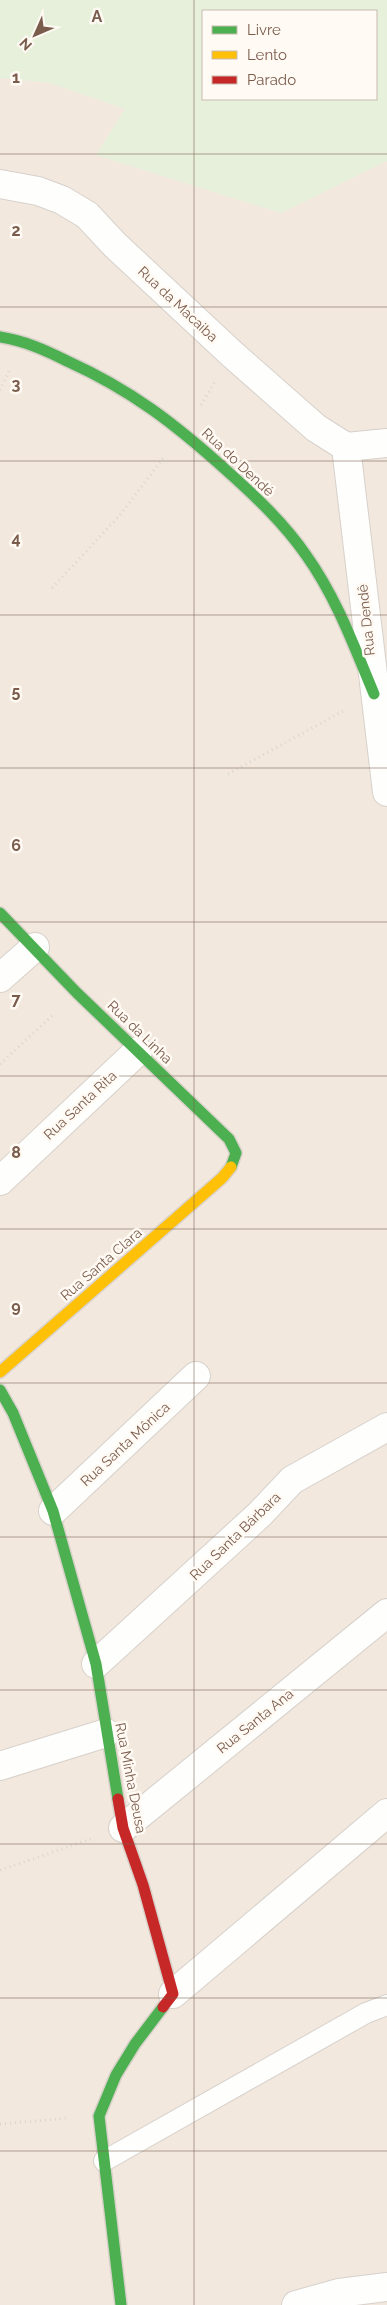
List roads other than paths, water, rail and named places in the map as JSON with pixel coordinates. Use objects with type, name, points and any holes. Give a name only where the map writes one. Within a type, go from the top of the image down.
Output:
[{"type":"street","name":"Rua da Macaiba","points":[[0,184],[38,191],[62,200],[87,215],[115,245],[232,354],[316,428],[346,447]]},
{"type":"street","name":"Rua do Dendé","points":[[0,337],[24,341],[103,377],[150,406],[184,432],[256,497],[306,554],[337,606],[374,694]]},
{"type":"street","points":[[346,447],[387,442]]},
{"type":"street","name":"Rua Dendê","points":[[346,447],[387,792]]},
{"type":"street","name":"Rua da Linha","points":[[0,913],[35,947],[77,993],[229,1139],[236,1153],[233,1164],[222,1178]]},
{"type":"street","points":[[0,978],[35,947]]},
{"type":"street","name":"Rua Santa Rita","points":[[0,1181],[138,1050]]},
{"type":"street","name":"Rua Santa Clara","points":[[0,1372],[222,1178]]},
{"type":"street","name":"Rua Santa Mônica","points":[[53,1511],[196,1376]]},
{"type":"street","name":"Rua Minha Deusa","points":[[0,1390],[13,1414],[53,1511],[96,1664],[123,1828],[143,1885],[173,1994]]},
{"type":"street","name":"Rua Santa Bárbara","points":[[96,1664],[260,1514],[292,1480],[387,1427]]},
{"type":"street","name":"Rua Santa Ana","points":[[123,1828],[387,1613]]},
{"type":"street","points":[[0,1766],[106,1733]]},
{"type":"street","points":[[121,2305],[99,2116],[116,2074],[135,2044],[173,1994],[387,1813]]},
{"type":"street","points":[[296,2305],[339,2293],[387,2287]]},
{"type":"lane","points":[[104,2161],[366,2013],[387,2005]]}]
